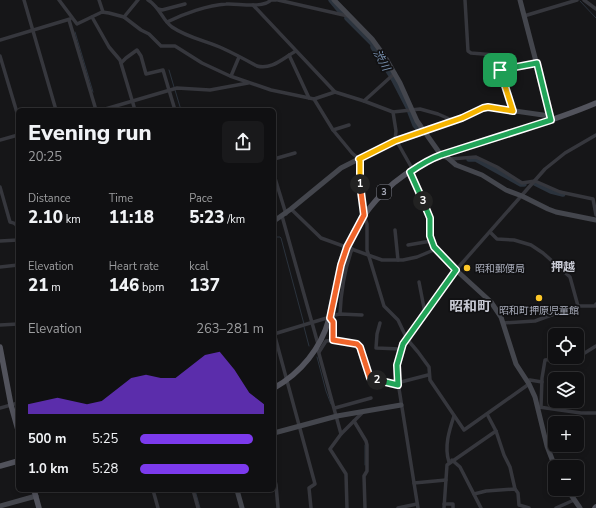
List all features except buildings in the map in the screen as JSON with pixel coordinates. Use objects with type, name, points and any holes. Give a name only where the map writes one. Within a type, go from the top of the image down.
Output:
[{"type":"main road","name":"3","points":[[276,387],[287,380],[303,366],[318,348],[330,317],[341,265],[364,215],[383,192],[411,170],[426,161],[551,118],[594,105]]},
{"type":"main road","points":[[0,351],[16,423]]},
{"type":"main road","points":[[0,466],[16,462]]},
{"type":"main road","points":[[35,493],[39,508]]},
{"type":"street","points":[[24,0],[55,108]]},
{"type":"street","points":[[59,0],[71,19],[95,108]]},
{"type":"street","points":[[99,0],[103,12]]},
{"type":"street","points":[[124,17],[138,0]]},
{"type":"street","points":[[148,0],[156,6],[171,27],[187,36],[223,48],[257,66],[262,67],[273,65],[296,51]]},
{"type":"street","points":[[167,22],[193,12],[225,4],[253,5],[268,3],[271,0],[277,0],[348,16]]},
{"type":"street","points":[[334,0],[379,48],[423,130],[441,155],[450,159],[456,165],[482,175],[506,190],[556,212],[596,220]]},
{"type":"street","points":[[466,0],[468,51],[471,53],[495,55],[513,111]]},
{"type":"street","points":[[276,220],[284,215],[333,173],[396,140],[423,130],[454,121],[488,107],[551,118],[520,0]]},
{"type":"street","points":[[524,16],[577,0]]},
{"type":"street","points":[[584,0],[596,9]]},
{"type":"street","points":[[158,9],[185,4]]},
{"type":"street","points":[[253,5],[335,92],[393,112],[420,109],[428,110],[454,121]]},
{"type":"street","points":[[71,19],[77,24],[103,12],[124,17],[149,34],[161,46],[175,46],[202,63],[250,83],[276,91],[314,99],[335,92]]},
{"type":"street","points":[[92,17],[109,47],[120,60],[135,108]]},
{"type":"street","points":[[0,40],[71,19]]},
{"type":"street","points":[[121,63],[137,50],[141,56],[146,74],[163,70],[174,108]]},
{"type":"street","points":[[290,54],[309,98]]},
{"type":"street","points":[[0,56],[16,109]]},
{"type":"street","points":[[231,76],[239,57]]},
{"type":"street","points":[[500,70],[537,63]]},
{"type":"street","points":[[364,101],[393,75]]},
{"type":"street","points":[[109,108],[169,90],[183,88],[210,90],[250,83]]},
{"type":"street","points":[[314,99],[333,130],[352,153],[360,160],[360,189],[367,224],[368,255],[384,306],[398,320],[406,339],[429,367],[428,375],[430,380],[464,430],[530,380],[542,382]]},
{"type":"street","points":[[393,112],[396,140],[411,170],[430,218],[429,230],[431,242],[456,270],[497,308],[514,359],[528,382],[539,407],[547,446],[552,460]]},
{"type":"street","points":[[333,130],[349,125]]},
{"type":"street","points":[[398,508],[418,506],[398,384],[397,365],[401,349],[406,339],[456,270],[545,169],[560,157],[596,135]]},
{"type":"street","points":[[0,140],[16,136]]},
{"type":"street","points":[[276,158],[295,153]]},
{"type":"street","points":[[450,159],[476,157],[497,167],[522,183],[535,182],[560,192],[595,198],[596,215]]},
{"type":"street","points":[[276,183],[341,434]]},
{"type":"street","points":[[0,187],[10,222],[16,224]]},
{"type":"street","points":[[291,209],[321,238],[382,260],[398,260],[417,257],[436,249]]},
{"type":"street","points":[[395,230],[398,260]]},
{"type":"street","points":[[490,232],[497,239],[514,240],[531,245],[543,253],[570,276],[578,306]]},
{"type":"street","points":[[0,241],[16,240]]},
{"type":"street","points":[[408,245],[431,242]]},
{"type":"street","points":[[340,314],[343,281],[350,248]]},
{"type":"street","points":[[0,267],[16,265]]},
{"type":"street","points":[[419,282],[425,313]]},
{"type":"street","points":[[503,323],[535,321],[578,306],[596,306]]},
{"type":"street","points":[[276,332],[340,314],[362,315]]},
{"type":"street","points":[[330,317],[333,322],[333,340]]},
{"type":"street","points":[[380,322],[376,348],[401,349]]},
{"type":"street","points":[[0,325],[16,324]]},
{"type":"street","points":[[276,340],[315,484],[309,488],[311,508]]},
{"type":"street","points":[[318,348],[326,341],[333,340],[357,344],[360,347],[370,378],[398,384],[428,375]]},
{"type":"street","points":[[584,353],[596,346]]},
{"type":"street","points":[[539,407],[545,360],[548,360]]},
{"type":"street","points":[[335,408],[371,398]]},
{"type":"street","points":[[0,408],[16,404]]},
{"type":"street","points":[[276,432],[337,416],[401,405]]},
{"type":"street","points":[[539,407],[581,413],[596,413]]},
{"type":"street","points":[[347,508],[346,474],[330,449],[341,434],[363,412]]},
{"type":"street","points":[[487,414],[496,431],[504,456],[510,467],[515,489],[518,493],[519,506],[529,508]]},
{"type":"street","points":[[454,416],[449,431],[446,454],[450,461],[460,467],[481,508],[475,508]]},
{"type":"street","points":[[354,420],[367,445],[367,470],[364,476],[365,508]]},
{"type":"street","points":[[453,508],[452,504],[444,506],[447,465],[450,461],[496,431]]},
{"type":"street","points":[[414,483],[446,480]]},
{"type":"street","points":[[276,485],[278,508]]},
{"type":"street","points":[[474,494],[486,491],[515,489]]},
{"type":"street","points":[[154,492],[158,508]]},
{"type":"street","points":[[194,492],[198,508]]},
{"type":"street","points":[[238,492],[242,508]]},
{"type":"street","points":[[0,506],[35,493]]},
{"type":"street","points":[[571,496],[580,508]]},
{"type":"street","points":[[556,508],[574,500]]},
{"type":"waterway","name":"渋川","points":[[331,0],[341,12]]},
{"type":"waterway","points":[[580,1],[596,18]]},
{"type":"waterway","name":"渋川","points":[[347,18],[373,44],[373,47],[394,80],[409,109]]},
{"type":"waterway","points":[[75,32],[93,92]]},
{"type":"waterway","points":[[169,70],[174,87]]},
{"type":"waterway","points":[[175,90],[180,108]]},
{"type":"waterway","name":"渋川","points":[[410,112],[415,125],[419,130]]},
{"type":"waterway","name":"渋川","points":[[469,159],[476,159],[521,184],[524,184]]},
{"type":"waterway","name":"渋川","points":[[535,183],[551,191],[563,194]]},
{"type":"waterway","points":[[276,237],[281,238],[304,324]]},
{"type":"waterway","points":[[304,327],[309,346]]},
{"type":"waterway","points":[[317,357],[331,404]]},
{"type":"waterway","points":[[365,445],[365,465]]},
{"type":"waterway","points":[[196,492],[200,508]]},
{"type":"place","name":"昭和郵便局","points":[[467,268]]},
{"type":"place","name":"昭和町押原児童館","points":[[539,298]]},
{"type":"district","name":"押越","points":[[563,267]]},
{"type":"district","name":"昭和町","points":[[470,306]]},
{"type":"route","points":[[537,63],[551,120],[441,155],[426,161],[410,172],[430,218],[429,230],[431,242],[456,270],[403,344],[397,365],[398,385],[370,378],[360,347],[354,343],[333,340],[333,322],[330,318],[341,265],[347,247],[364,215],[362,210],[360,189],[361,174],[359,159],[395,141],[423,130],[462,118],[483,108],[488,107],[513,111],[500,70],[537,63]]}]
